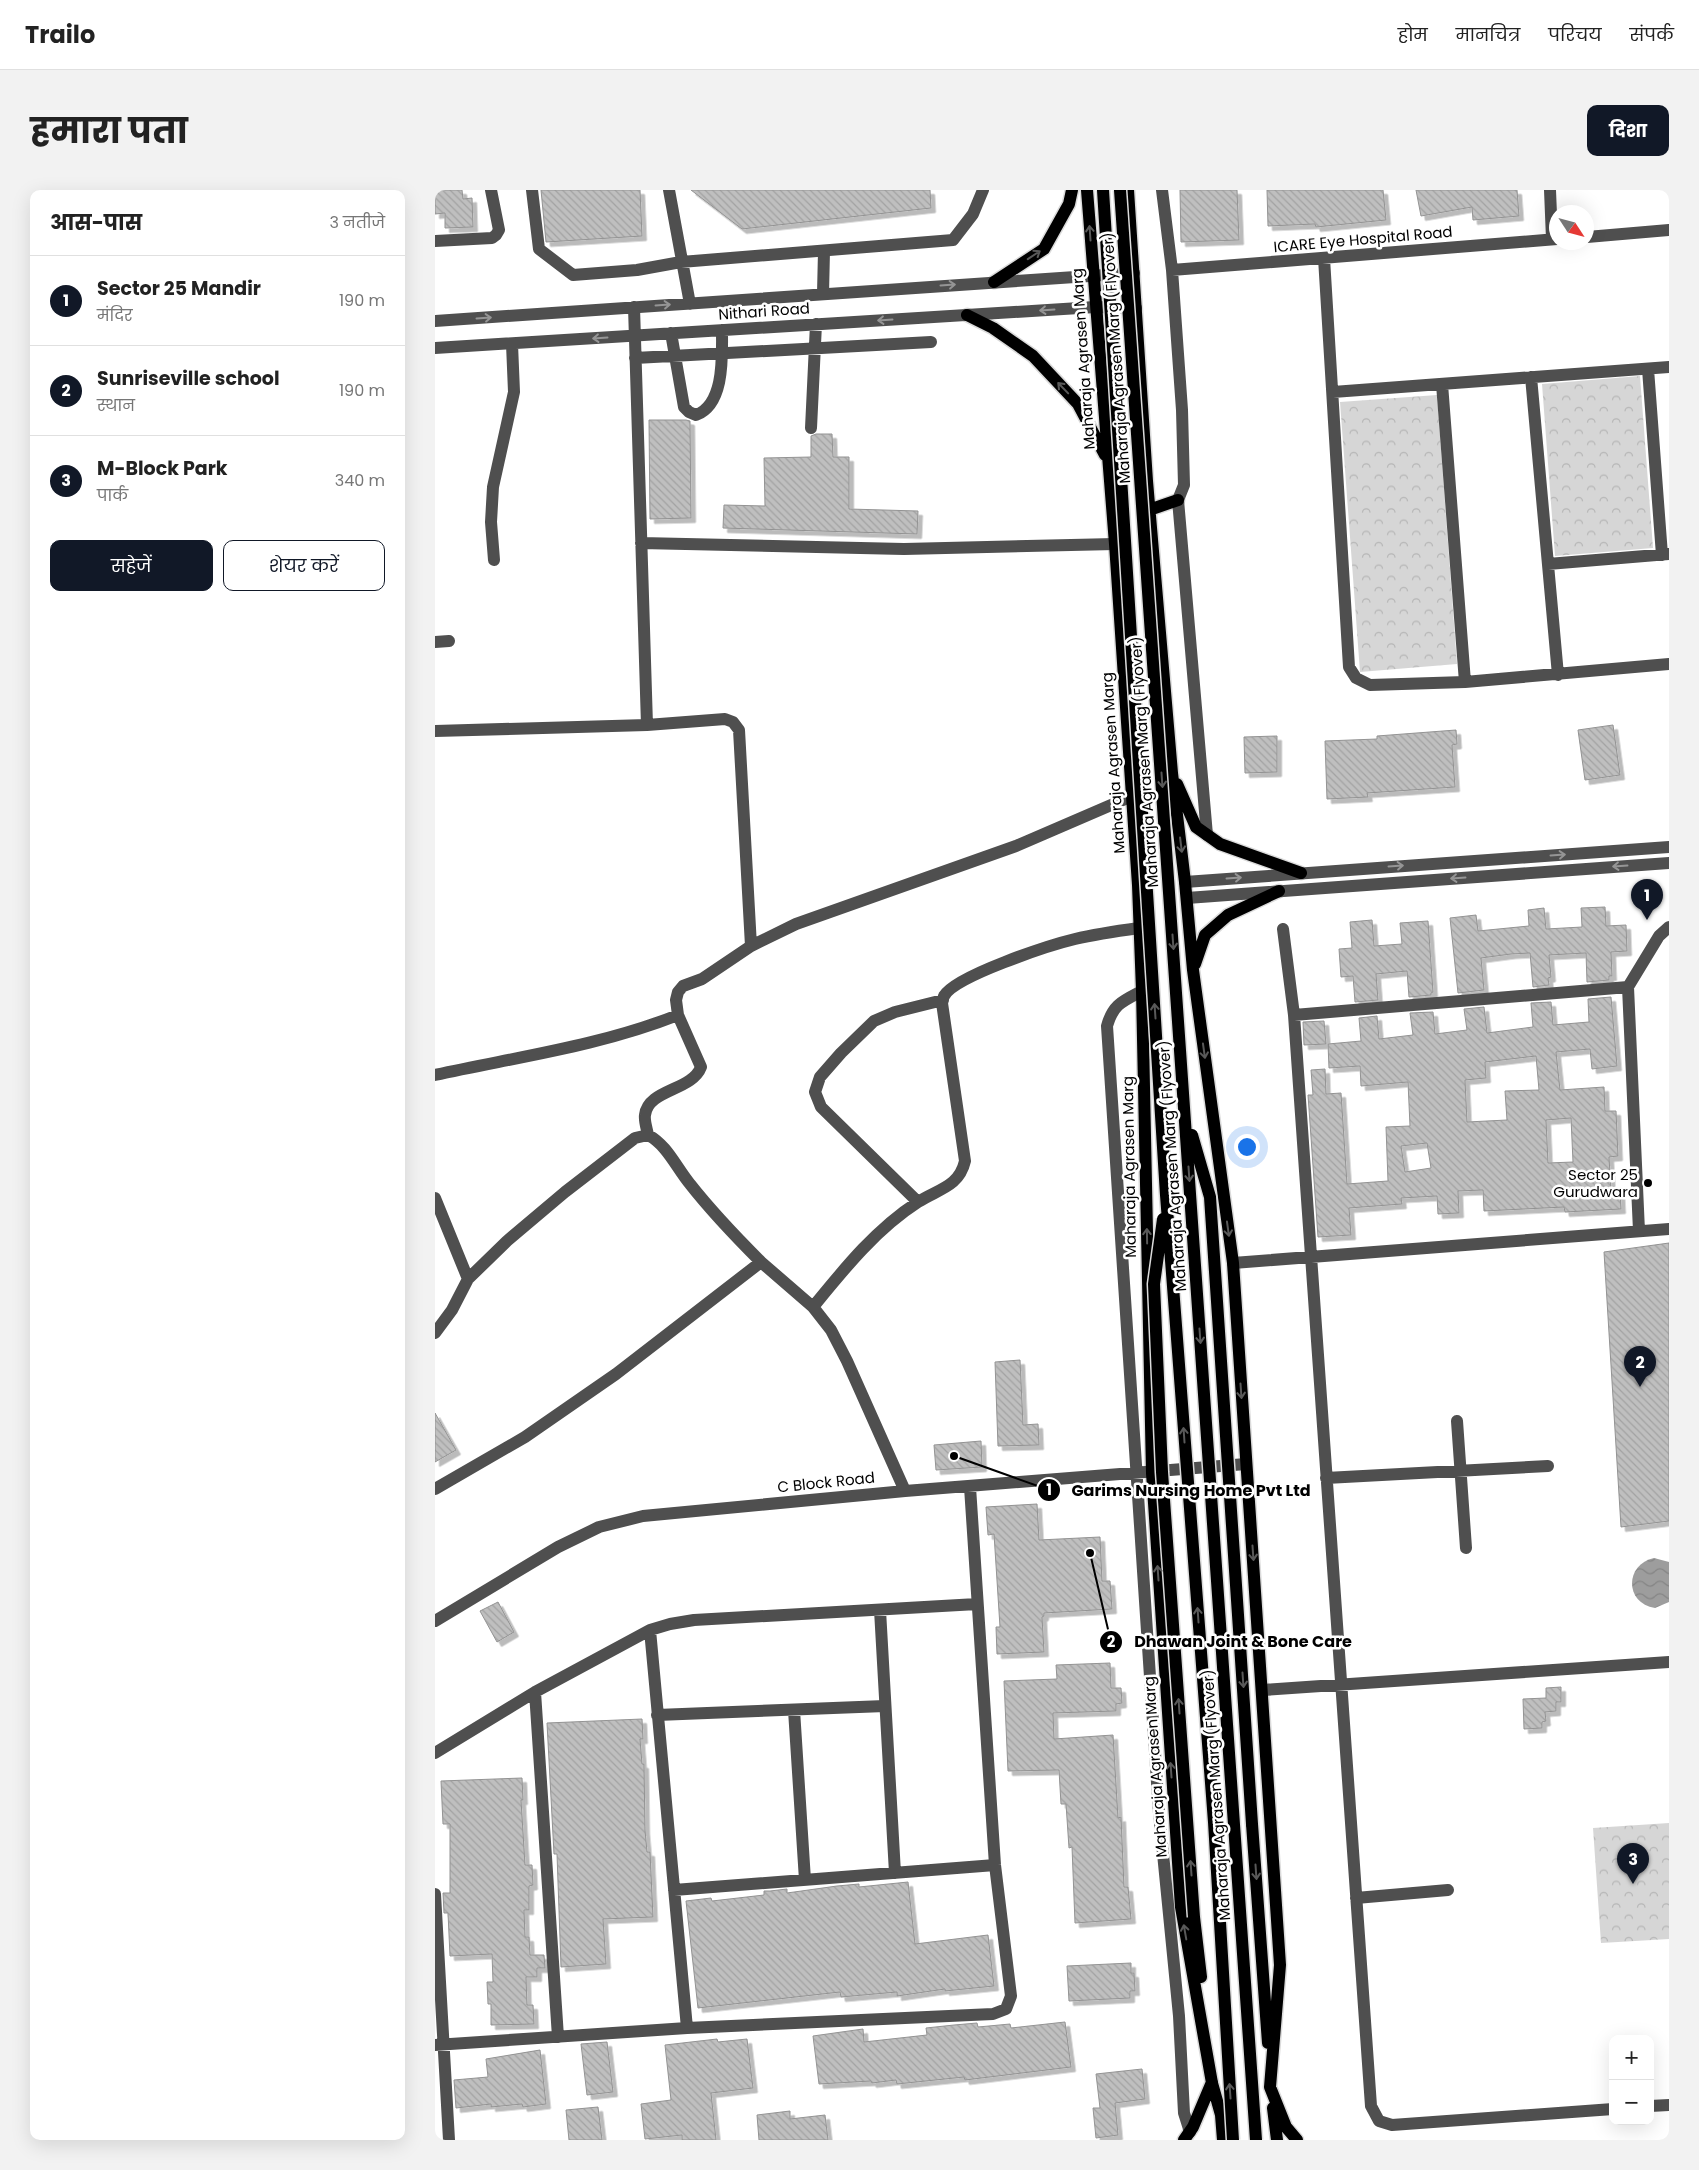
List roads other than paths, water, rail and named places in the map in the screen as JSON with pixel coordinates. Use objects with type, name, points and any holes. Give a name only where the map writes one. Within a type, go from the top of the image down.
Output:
[{"type":"main road","points":[[994,282],[1044,249],[1069,204],[1072,190]]},
{"type":"main road","name":"Maharaja Agrasen Marg","points":[[1087,190],[1115,544],[1132,796],[1142,991],[1152,1473],[1181,1907],[1212,2083],[1221,2115],[1223,2140]]},
{"type":"main road","name":"Maharaja Agrasen Marg (Flyover)","points":[[1103,190],[1166,1195],[1214,1822],[1233,2140]]},
{"type":"main road","name":"Maharaja Agrasen Marg (Flyover)","points":[[1121,190],[1256,2140]]},
{"type":"main road","points":[[1128,190],[1149,510],[1172,773],[1187,898],[1193,970],[1233,1263],[1281,1965],[1270,2087],[1286,2127],[1297,2140]]},
{"type":"main road","points":[[967,315],[993,328],[1033,356],[1078,404],[1107,459]]},
{"type":"main road","points":[[1149,510],[1177,500]]},
{"type":"main road","points":[[1172,773],[1196,827],[1220,844],[1301,873]]},
{"type":"main road","points":[[1193,970],[1205,935],[1228,915],[1279,891]]},
{"type":"main road","points":[[1185,1111],[1210,1197],[1270,2087],[1277,2140]]},
{"type":"main road","points":[[1166,1195],[1154,1284],[1162,1472],[1194,1917],[1212,2083],[1187,2136]]},
{"type":"street","points":[[435,241],[492,238],[496,235],[499,230],[491,190]]},
{"type":"street","points":[[532,190],[539,249],[573,275],[637,270],[681,262],[953,240],[973,214],[983,190]]},
{"type":"street","points":[[669,190],[690,304]]},
{"type":"street","points":[[1162,190],[1172,270],[1182,410],[1184,485],[1177,500],[1207,835]]},
{"type":"street","points":[[1549,190],[1551,205]]},
{"type":"street","points":[[1594,236],[1669,230]]},
{"type":"street","name":"ICARE Eye Hospital Road","points":[[1172,270],[1549,239]]},
{"type":"street","points":[[823,294],[824,251]]},
{"type":"street","points":[[1324,258],[1349,667],[1356,678],[1370,685],[1465,682],[1669,664]]},
{"type":"street","points":[[435,321],[1134,272]]},
{"type":"street","points":[[634,307],[647,726]]},
{"type":"street","name":"Nithari Road","points":[[435,348],[1095,307],[1136,308]]},
{"type":"street","points":[[811,428],[816,324]]},
{"type":"street","points":[[671,334],[684,407],[696,415],[704,412],[715,394],[722,353],[722,330]]},
{"type":"street","points":[[635,358],[931,342]]},
{"type":"street","points":[[493,560],[491,522],[493,487],[514,392],[512,344]]},
{"type":"street","points":[[1333,392],[1669,367]]},
{"type":"street","points":[[1548,564],[1665,554],[1648,369]]},
{"type":"street","points":[[1531,377],[1558,675]]},
{"type":"street","points":[[1442,384],[1465,682]]},
{"type":"street","points":[[641,543],[905,550],[1115,544]]},
{"type":"street","points":[[435,642],[449,641]]},
{"type":"street","points":[[435,732],[647,726],[725,719],[733,722],[739,730],[751,946]]},
{"type":"street","points":[[648,1135],[645,1114],[650,1104],[698,1076],[701,1067],[678,1015],[676,1000],[678,992],[683,986],[714,972],[751,946],[796,924],[1016,846],[1132,796]]},
{"type":"street","points":[[1185,882],[1669,847]]},
{"type":"street","points":[[1187,898],[1669,863]]},
{"type":"street","points":[[1639,1231],[1628,987],[1659,936],[1669,927]]},
{"type":"street","points":[[813,1308],[848,1265],[880,1231],[918,1202],[953,1182],[962,1173],[965,1161],[943,1000],[949,990],[974,976],[1071,940],[1106,932],[1139,928]]},
{"type":"street","points":[[1283,929],[1293,1015],[1371,2106],[1379,2120],[1392,2125],[1609,2109]]},
{"type":"street","points":[[1293,1015],[1628,987]]},
{"type":"street","points":[[1142,991],[1119,1004],[1111,1013],[1107,1026],[1149,1629],[1159,1813],[1179,2016],[1187,2136]]},
{"type":"street","points":[[918,1202],[821,1107],[815,1092],[820,1077],[841,1053],[874,1021],[895,1012],[943,1000]]},
{"type":"street","points":[[435,1075],[604,1040],[646,1028],[678,1015]]},
{"type":"street","points":[[435,1333],[452,1310],[468,1280],[507,1241],[565,1192],[635,1138],[648,1135],[658,1140],[689,1183],[722,1222],[761,1262],[813,1308],[831,1330],[847,1361],[905,1491]]},
{"type":"street","points":[[435,1198],[468,1280]]},
{"type":"street","points":[[1233,1263],[1669,1228]]},
{"type":"street","points":[[435,1489],[525,1437],[616,1374],[761,1262]]},
{"type":"street","points":[[1457,1421],[1466,1548]]},
{"type":"street","name":"C Block Road","points":[[435,1621],[559,1547],[599,1527],[643,1516],[905,1491],[1152,1473],[1246,1464]]},
{"type":"street","points":[[1326,1478],[1548,1466]]},
{"type":"street","points":[[439,2045],[687,2028],[993,2014],[1005,2009],[1011,1996],[995,1865],[970,1487]]},
{"type":"street","points":[[435,1753],[535,1692],[650,1630],[694,1620],[977,1604]]},
{"type":"street","points":[[880,1610],[895,1873]]},
{"type":"street","points":[[650,1630],[687,2028]]},
{"type":"street","points":[[1263,1690],[1669,1662]]},
{"type":"street","points":[[535,1692],[558,2037]]},
{"type":"street","points":[[657,1715],[885,1706]]},
{"type":"street","points":[[793,1710],[805,1880]]},
{"type":"street","points":[[674,1890],[995,1865]]},
{"type":"street","points":[[1356,1898],[1448,1890]]},
{"type":"street","points":[[435,1894],[439,2045],[449,2140]]},
{"type":"street","points":[[1654,2106],[1669,2105]]},
{"type":"water","points":[[1654,1558],[1669,1562],[1669,1602],[1655,1608],[1645,1605],[1638,1599],[1633,1592],[1632,1583],[1633,1575],[1638,1568],[1644,1562]]},
{"type":"place","name":"Sector 25 Mandir","points":[[1647,920]]},
{"type":"place","name":"Sector 25 Gurudwara","points":[[1648,1183]]},
{"type":"place","name":"Sunriseville school","points":[[1640,1387]]},
{"type":"place","name":"Garims Nursing Home Pvt Ltd","points":[[954,1456]]},
{"type":"place","name":"Dhawan Joint & Bone Care","points":[[1090,1553]]},
{"type":"place","name":"M-Block Park","points":[[1633,1884]]}]
